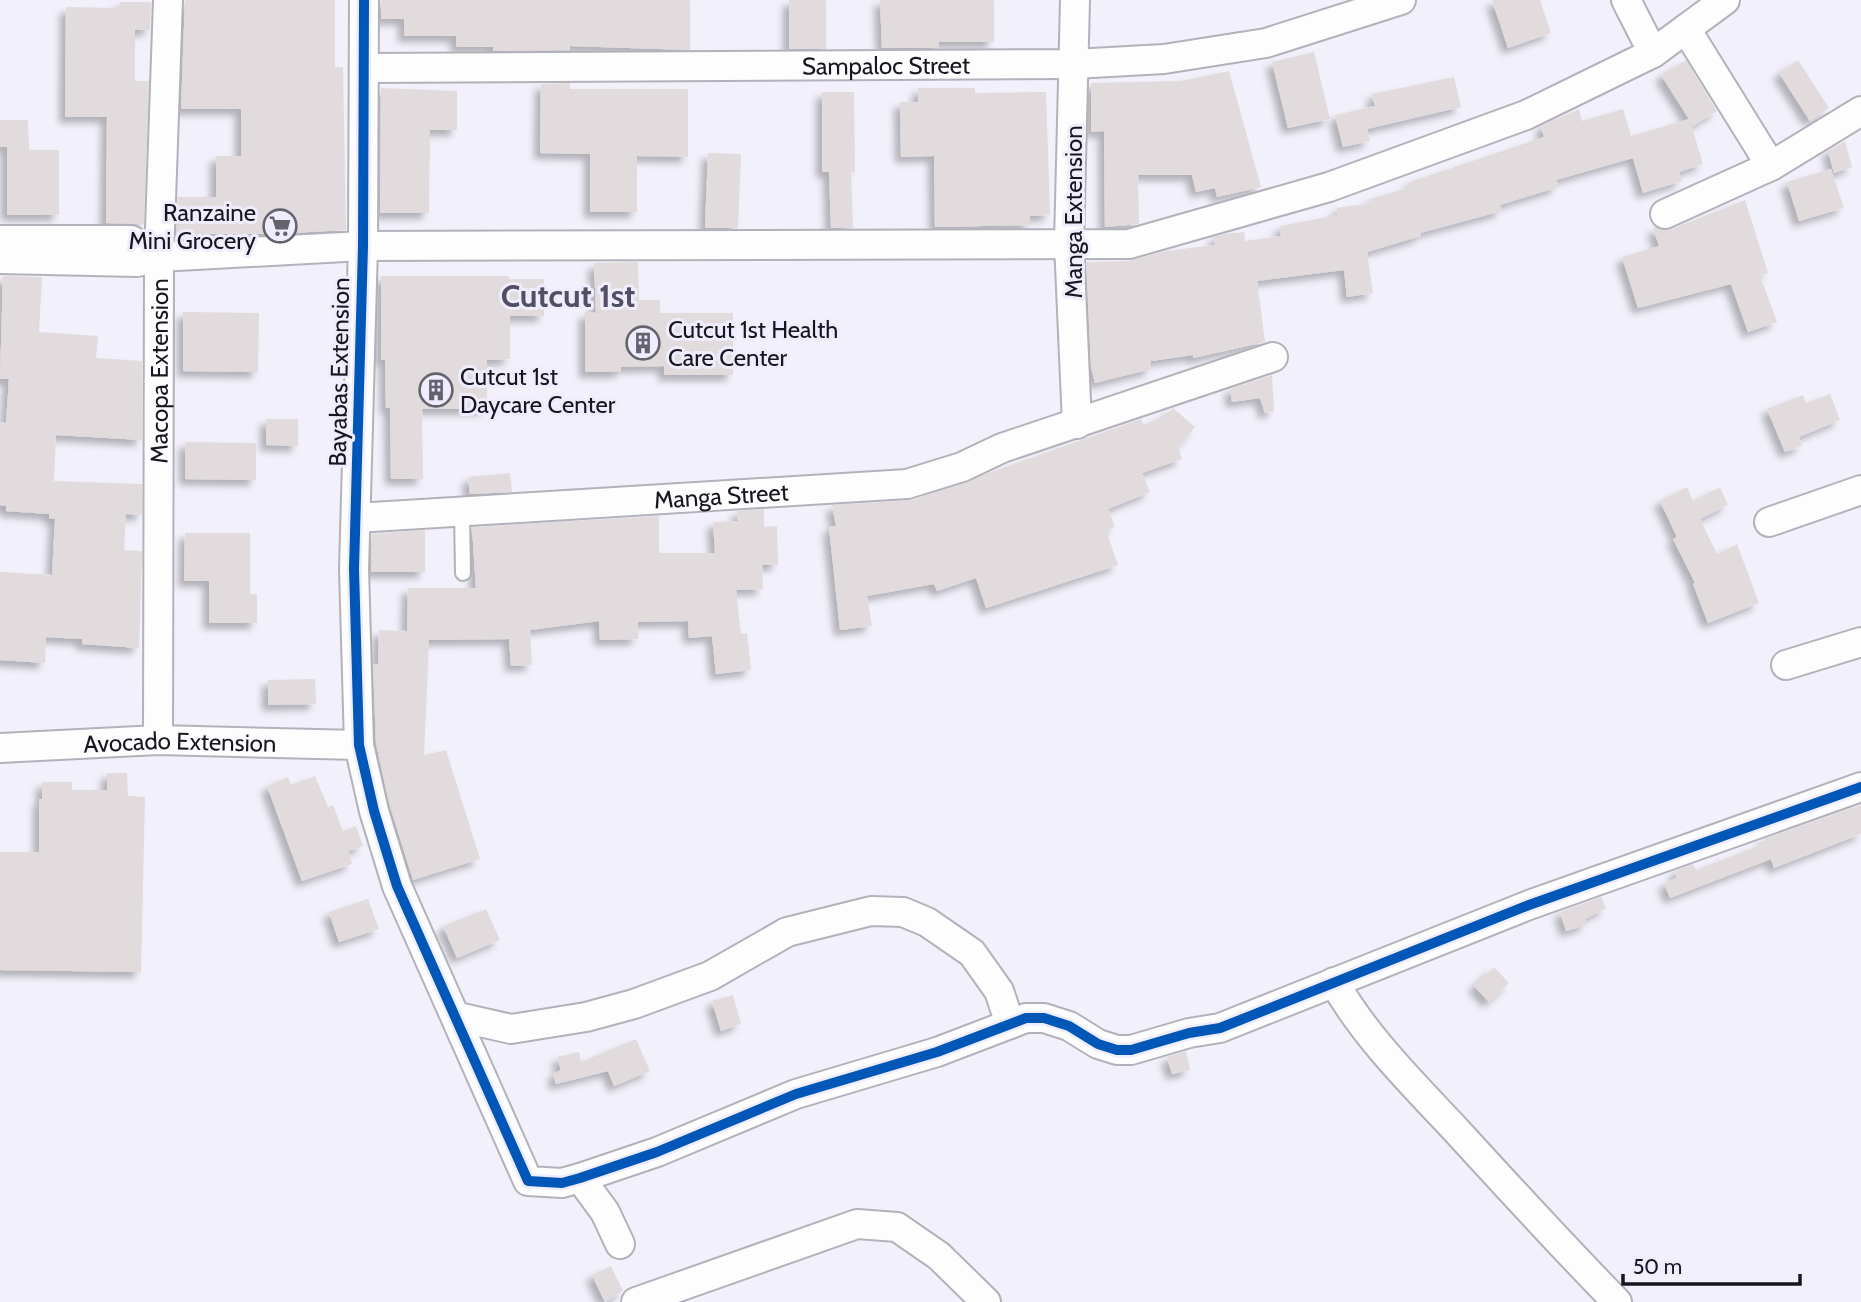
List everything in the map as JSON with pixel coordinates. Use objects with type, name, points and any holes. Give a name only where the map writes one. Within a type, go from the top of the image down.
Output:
[{"type":"street","name":"Macopa Extension","points":[[158,740],[159,257],[168,0]]},
{"type":"street","name":"Bayabas Extension","points":[[364,0],[363,246],[354,569],[359,745],[374,811],[397,886],[424,951],[458,1017],[528,1181],[562,1183],[580,1178]]},
{"type":"street","name":"Manga Extension","points":[[1075,0],[1069,243],[1077,424]]},
{"type":"street","name":"Sampaloc Street","points":[[364,68],[1074,64],[1164,59],[1266,43],[1401,0]]},
{"type":"street","points":[[1626,0],[1653,53]]},
{"type":"street","points":[[0,259],[137,262],[159,257],[363,246],[1129,244],[1329,187],[1526,115],[1653,53],[1725,0]]},
{"type":"street","points":[[1686,29],[1770,166]]},
{"type":"street","points":[[1665,214],[1770,166],[1861,111]]},
{"type":"street","points":[[0,240],[131,240],[159,257]]},
{"type":"street","name":"Manga Street","points":[[356,518],[907,484],[1273,357]]},
{"type":"street","points":[[1769,522],[1861,490]]},
{"type":"street","points":[[1786,665],[1861,642]]},
{"type":"street","name":"Avocado Extension","points":[[0,748],[158,740],[359,745]]},
{"type":"street","points":[[620,1244],[605,1212],[580,1178],[657,1152],[796,1094],[937,1052],[1010,1024],[1044,1018],[1069,1026],[1098,1044],[1131,1050],[1189,1032],[1220,1028],[1529,905],[1861,787]]},
{"type":"street","points":[[458,1017],[511,1030],[586,1017],[634,1004],[710,976],[787,932],[871,911],[902,912],[927,922],[964,946],[999,991],[1010,1024]]},
{"type":"street","points":[[1334,982],[1348,1007],[1382,1050],[1555,1239],[1617,1302]]},
{"type":"street","points":[[474,1055],[511,1030]]},
{"type":"street","points":[[636,1302],[857,1224],[897,1227],[939,1256],[986,1302]]},
{"type":"lane","points":[[462,512],[463,573]]},
{"type":"building","points":[[185,0],[335,0],[335,67],[343,67],[346,230],[272,234],[176,234],[178,197],[216,197],[216,156],[241,156],[241,109],[181,109]]},
{"type":"building","points":[[381,0],[690,0],[690,50],[570,46],[570,50],[493,51],[493,47],[456,47],[456,36],[404,36],[404,19],[381,19]]},
{"type":"building","points":[[789,0],[826,0],[826,49],[789,49]]},
{"type":"building","points":[[880,0],[994,0],[994,42],[939,42],[939,48],[882,48]]},
{"type":"building","points":[[1492,0],[1540,0],[1551,33],[1508,48]]},
{"type":"building","points":[[120,2],[151,2],[150,30],[135,30],[135,81],[149,81],[144,224],[106,223],[107,117],[65,117],[66,7],[120,8]]},
{"type":"building","points":[[1314,52],[1330,119],[1288,128],[1272,62]]},
{"type":"building","points":[[1686,60],[1717,111],[1693,126],[1690,121],[1703,164],[1679,172],[1682,181],[1643,193],[1633,158],[1556,180],[1558,187],[1500,205],[1502,211],[1420,233],[1421,236],[1367,252],[1373,293],[1347,297],[1344,270],[1257,281],[1265,342],[1193,358],[1193,355],[1151,361],[1151,369],[1095,383],[1091,367],[1086,262],[1129,261],[1165,251],[1215,245],[1214,237],[1225,234],[1244,232],[1245,241],[1281,236],[1280,226],[1338,215],[1337,208],[1371,203],[1370,199],[1411,187],[1410,182],[1544,137],[1541,126],[1579,109],[1582,121],[1623,109],[1631,136],[1689,119],[1661,75]]},
{"type":"building","points":[[1798,60],[1829,108],[1810,121],[1779,73]]},
{"type":"building","points":[[1229,71],[1261,187],[1217,197],[1215,188],[1196,192],[1192,175],[1138,175],[1139,224],[1105,227],[1104,131],[1091,132],[1091,83],[1180,81]]},
{"type":"building","points":[[1454,77],[1461,107],[1367,129],[1370,141],[1343,147],[1335,115],[1375,106],[1372,94]]},
{"type":"building","points":[[570,83],[570,89],[688,89],[688,157],[637,156],[637,212],[590,212],[590,154],[540,153],[541,84]]},
{"type":"building","points":[[381,88],[457,91],[457,130],[430,130],[429,213],[380,213]]},
{"type":"building","points":[[918,88],[975,88],[975,93],[1046,92],[1050,215],[1030,216],[1030,225],[935,227],[934,156],[901,157],[900,102],[918,102]]},
{"type":"building","points":[[822,92],[854,92],[855,172],[851,172],[853,228],[831,228],[829,172],[822,172]]},
{"type":"building","points":[[0,120],[28,120],[29,150],[59,150],[59,215],[7,215],[7,147],[0,147]]},
{"type":"building","points":[[1845,141],[1852,167],[1834,173],[1828,151]]},
{"type":"building","points":[[708,153],[741,154],[738,228],[705,228]]},
{"type":"building","points":[[1831,169],[1844,208],[1799,221],[1787,182]]},
{"type":"building","points":[[1745,200],[1768,273],[1760,276],[1777,322],[1748,332],[1731,284],[1638,308],[1622,257],[1659,246],[1653,227],[1672,229]]},
{"type":"building","points":[[638,262],[639,300],[660,300],[660,313],[733,313],[733,375],[664,375],[664,366],[621,367],[621,372],[585,372],[585,312],[596,313],[594,263]]},
{"type":"building","points":[[3,276],[42,277],[39,332],[98,336],[96,358],[142,361],[142,440],[56,435],[54,481],[142,484],[142,515],[126,514],[124,550],[142,551],[139,648],[82,644],[82,639],[46,637],[45,663],[0,660],[0,572],[52,575],[55,519],[49,518],[49,514],[6,511],[6,506],[0,505],[0,422],[6,423],[9,379],[0,379]]},
{"type":"building","points":[[381,276],[509,276],[509,279],[544,279],[544,316],[510,316],[510,359],[487,360],[487,409],[422,409],[423,479],[391,479],[390,408],[386,408],[385,360],[381,360]]},
{"type":"building","points":[[183,312],[259,313],[258,372],[183,371]]},
{"type":"building","points":[[1272,375],[1274,411],[1265,413],[1260,398],[1232,402],[1230,389]]},
{"type":"building","points":[[1830,394],[1840,420],[1799,437],[1802,446],[1785,452],[1767,409],[1803,395],[1806,403]]},
{"type":"building","points":[[1173,408],[1195,427],[1178,447],[1182,459],[1142,473],[1150,492],[1108,509],[1115,527],[1106,530],[1118,565],[986,608],[976,578],[937,591],[934,584],[867,596],[872,626],[840,630],[829,527],[836,526],[832,505],[912,500],[1141,419],[1143,425],[1164,416]]},
{"type":"building","points":[[266,419],[298,419],[298,446],[266,445]]},
{"type":"building","points":[[185,442],[256,443],[256,480],[185,479]]},
{"type":"building","points":[[510,473],[512,492],[470,494],[468,477]]},
{"type":"building","points":[[1687,487],[1693,501],[1720,487],[1728,505],[1700,519],[1717,554],[1737,544],[1759,603],[1708,623],[1693,584],[1695,583],[1673,539],[1677,537],[1660,501]]},
{"type":"building","points":[[764,509],[764,527],[777,526],[778,565],[762,565],[763,589],[736,590],[741,634],[747,633],[751,670],[716,674],[712,636],[689,638],[688,621],[638,622],[638,639],[600,640],[599,621],[530,630],[532,665],[511,666],[509,639],[429,640],[424,755],[446,750],[480,859],[413,880],[389,803],[376,743],[373,664],[378,664],[379,630],[407,631],[408,588],[476,588],[472,527],[659,516],[659,553],[715,553],[713,522],[738,521],[737,511]]},
{"type":"building","points":[[425,530],[425,572],[371,572],[372,534]]},
{"type":"building","points":[[185,533],[250,533],[250,594],[257,594],[257,623],[209,623],[209,581],[184,581]]},
{"type":"building","points":[[315,679],[316,704],[268,705],[268,680]]},
{"type":"building","points":[[107,773],[127,773],[128,796],[145,797],[141,972],[0,970],[0,852],[39,852],[39,799],[42,799],[42,782],[72,782],[72,790],[107,790]]},
{"type":"building","points":[[315,776],[328,807],[333,805],[343,831],[356,826],[363,846],[348,851],[352,864],[302,881],[267,786],[288,777],[291,785]]},
{"type":"building","points":[[1861,805],[1861,834],[1774,868],[1771,859],[1670,898],[1664,883],[1677,878],[1675,871],[1693,864],[1696,870],[1765,843],[1764,839]]},
{"type":"building","points":[[1601,897],[1606,908],[1585,919],[1586,925],[1566,931],[1560,912]]},
{"type":"building","points":[[368,899],[379,929],[339,942],[329,912]]},
{"type":"building","points":[[486,909],[500,940],[457,958],[443,926]]},
{"type":"building","points":[[1494,967],[1509,983],[1489,1002],[1474,986]]},
{"type":"building","points":[[733,995],[741,1024],[721,1031],[712,1001]]},
{"type":"building","points":[[636,1039],[650,1071],[614,1086],[608,1071],[556,1084],[553,1074],[561,1070],[557,1057],[579,1052],[581,1062]]},
{"type":"building","points":[[1186,1051],[1190,1070],[1172,1074],[1167,1057]]},
{"type":"building","points":[[611,1266],[623,1291],[605,1302],[592,1275]]},
{"type":"cycle path","points":[[364,0],[363,246],[354,569],[359,745],[374,811],[397,886],[528,1181],[562,1183],[580,1178],[657,1152],[796,1094],[937,1052],[1026,1018],[1044,1018],[1069,1026],[1098,1044],[1117,1050],[1131,1050],[1189,1033],[1220,1028],[1529,905],[1861,787]]},
{"type":"place","name":"Ranzaine Mini Grocery","points":[[280,226]]},
{"type":"place","name":"Cutcut 1st Health Care Center","points":[[643,343]]},
{"type":"place","name":"Cutcut 1st Daycare Center","points":[[436,390]]},
{"type":"district","name":"Cutcut 1st","points":[[568,295]]}]
